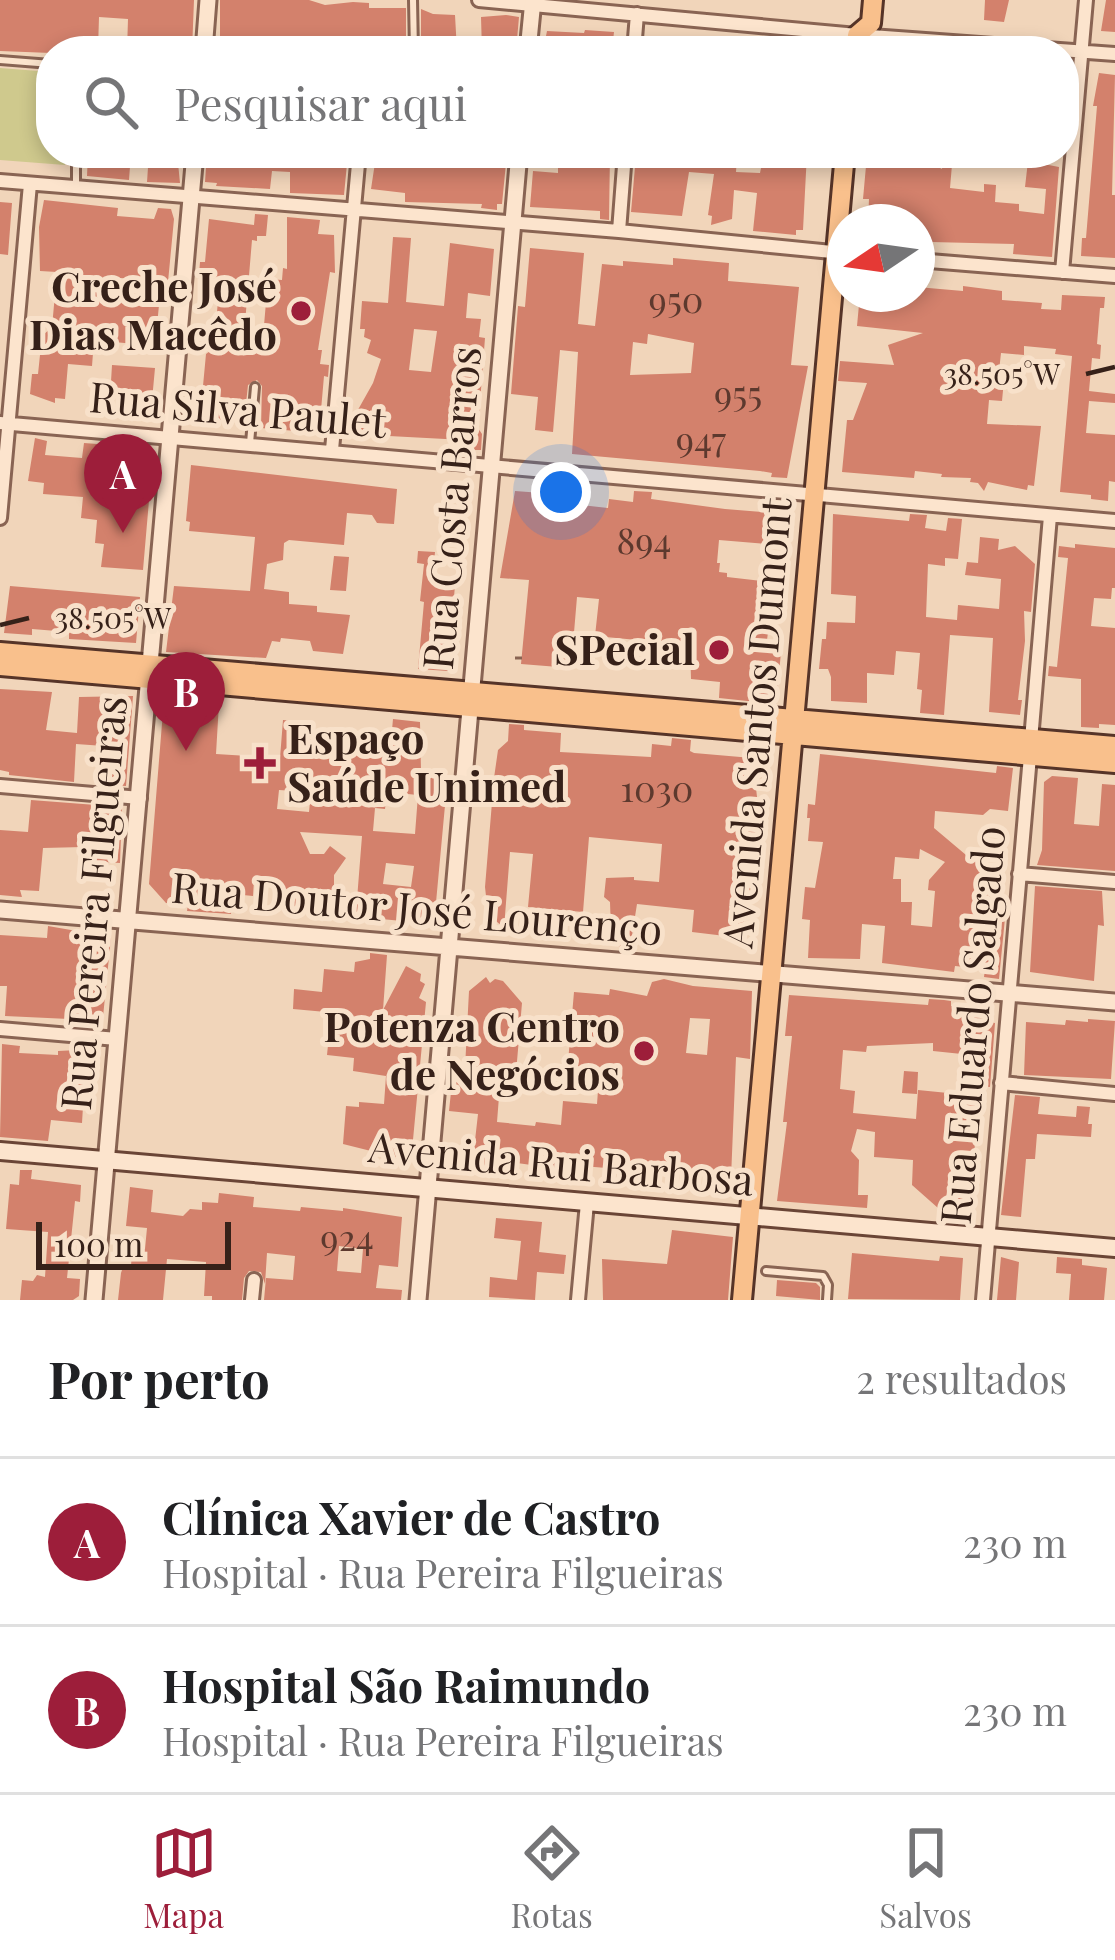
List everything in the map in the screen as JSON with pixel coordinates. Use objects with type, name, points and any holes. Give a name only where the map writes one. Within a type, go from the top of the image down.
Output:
[{"type":"main road","points":[[861,36],[871,23],[873,0]]},
{"type":"main road","name":"Avenida Santos Dumont","points":[[842,204],[844,168]]},
{"type":"main road","name":"Avenida Santos Dumont","points":[[742,1300],[834,312]]},
{"type":"main road","points":[[0,652],[151,672],[1030,748],[1115,763]]},
{"type":"main road","points":[[0,666],[151,672]]},
{"type":"main road","points":[[1030,748],[1115,746]]},
{"type":"main road","name":"Avenida Rui Barbosa","points":[[0,1150],[1115,1248]]},
{"type":"street","points":[[205,36],[208,0]]},
{"type":"street","points":[[479,0],[532,2],[803,36]]},
{"type":"street","points":[[1079,84],[1086,0]]},
{"type":"street","points":[[529,36],[532,2]]},
{"type":"street","points":[[635,36],[637,14]]},
{"type":"street","points":[[1079,51],[1115,54]]},
{"type":"street","name":"Rua Pereira Filgueiras","points":[[94,1300],[194,168]]},
{"type":"street","points":[[332,450],[356,168]]},
{"type":"street","name":"Rua Costa Barros","points":[[418,1300],[518,168]]},
{"type":"street","points":[[619,231],[624,168]]},
{"type":"street","points":[[1062,272],[1071,168]]},
{"type":"street","points":[[0,181],[827,252]]},
{"type":"street","points":[[0,518],[4,423],[30,184]]},
{"type":"street","points":[[935,261],[1115,276]]},
{"type":"street","name":"Rua Silva Paulet","points":[[4,423],[1115,521]]},
{"type":"street","name":"Rua Eduardo Salgado","points":[[982,1300],[1050,516]]},
{"type":"street","points":[[0,786],[140,798]]},
{"type":"street","points":[[1019,874],[1115,882]]},
{"type":"street","name":"Rua Doutor José Lourenço","points":[[0,910],[1115,1002]]},
{"type":"street","points":[[0,1029],[117,1039]]},
{"type":"street","points":[[1001,1084],[1115,1094]]},
{"type":"street","points":[[578,1300],[587,1203]]},
{"type":"street","points":[[252,1300],[254,1280]]},
{"type":"lane","points":[[413,0],[414,36]]},
{"type":"lane","points":[[0,60],[36,63]]},
{"type":"lane","points":[[76,168],[76,188]]},
{"type":"lane","points":[[250,443],[256,387]]},
{"type":"lane","points":[[766,1271],[823,1276],[828,1285],[826,1300]]},
{"type":"shaded area","points":[[0,68],[36,71],[36,163],[0,160]]},
{"type":"building","points":[[0,0],[194,0],[193,36],[127,36],[128,19],[99,17],[98,36],[36,36],[36,52],[0,51]]},
{"type":"building","points":[[220,0],[309,0],[325,5],[353,2],[369,3],[369,8],[406,8],[406,36],[220,36]]},
{"type":"building","points":[[985,0],[1009,0],[1004,22],[984,20]]},
{"type":"building","points":[[1106,0],[1115,0],[1115,32],[1101,31]]},
{"type":"building","points":[[421,9],[455,15],[456,36],[421,36]]},
{"type":"building","points":[[481,17],[519,17],[517,36],[482,36]]},
{"type":"building","points":[[547,31],[614,32],[614,36],[546,36]]},
{"type":"building","points":[[1099,73],[1115,75],[1115,258],[1081,256]]},
{"type":"building","points":[[87,168],[130,168],[129,180],[87,176]]},
{"type":"building","points":[[148,168],[178,168],[180,183],[147,182]]},
{"type":"building","points":[[206,168],[347,168],[344,195],[290,193],[290,172],[272,171],[270,189],[205,182]]},
{"type":"building","points":[[374,168],[506,168],[502,204],[497,204],[497,210],[481,208],[482,204],[405,202],[405,193],[371,189]]},
{"type":"building","points":[[558,168],[610,168],[609,220],[600,219],[600,211],[530,207],[533,171],[558,173]]},
{"type":"building","points":[[635,168],[736,168],[736,172],[760,173],[761,168],[806,168],[803,230],[796,230],[796,235],[753,231],[757,193],[734,190],[732,219],[711,225],[714,174],[689,172],[682,216],[631,212]]},
{"type":"building","points":[[866,168],[952,168],[950,188],[984,192],[984,184],[996,185],[995,202],[1019,204],[1019,211],[1044,214],[1046,189],[1025,187],[1027,168],[1059,168],[1052,257],[1013,254],[1014,244],[935,242],[935,204],[869,204],[869,199],[863,199]]},
{"type":"building","points":[[44,200],[118,208],[117,216],[154,219],[158,208],[171,209],[174,219],[168,282],[109,277],[106,299],[159,305],[155,346],[94,340],[92,366],[68,364],[65,399],[55,398],[55,403],[30,394],[32,374],[38,374],[42,336],[52,327],[57,272],[40,271]]},
{"type":"building","points":[[0,202],[12,203],[8,255],[0,254]]},
{"type":"building","points":[[255,214],[268,215],[266,236],[252,240],[244,335],[263,337],[268,279],[282,280],[283,268],[287,269],[287,217],[320,220],[318,234],[334,235],[335,273],[330,272],[318,350],[322,350],[320,364],[329,365],[319,433],[261,428],[262,386],[257,380],[248,385],[244,422],[200,418],[206,354],[214,348],[218,300],[214,299],[216,277],[199,275],[200,262],[205,262],[209,219],[254,225]]},
{"type":"building","points":[[393,237],[411,238],[406,302],[444,306],[450,243],[494,249],[490,296],[468,293],[466,318],[481,319],[479,337],[485,338],[478,428],[481,450],[464,440],[389,436],[350,424],[381,359],[367,353],[371,340],[360,329],[362,301],[388,303]],"holes":[[[414,329],[437,331],[431,372],[409,370]]]},
{"type":"building","points":[[530,248],[584,253],[578,324],[595,326],[602,264],[673,265],[673,258],[729,263],[728,281],[799,287],[791,365],[808,366],[787,478],[760,471],[572,454],[578,352],[560,350],[553,432],[535,430],[538,397],[511,394],[518,306],[525,307]],"holes":[[[648,334],[694,343],[691,373],[630,375],[633,342],[647,344]]]},
{"type":"building","points":[[963,286],[1002,291],[1002,300],[1042,303],[1041,309],[1061,310],[1062,295],[1105,297],[1097,344],[1101,345],[1100,359],[1092,358],[1089,391],[1115,394],[1115,403],[1089,401],[1086,433],[1115,435],[1115,482],[1109,481],[1108,501],[1060,492],[1072,356],[1055,354],[1056,349],[1024,346],[1024,355],[1001,353],[1002,401],[989,400],[987,424],[1041,426],[1034,486],[1028,485],[1027,490],[988,482],[984,491],[971,478],[942,474],[915,471],[914,478],[842,472],[847,420],[853,420],[867,383],[838,381],[840,361],[894,365],[888,345],[923,333],[857,326],[858,312],[935,312],[935,289],[963,291]]},
{"type":"building","points":[[112,365],[155,368],[151,411],[116,408],[117,399],[110,398]]},
{"type":"building","points":[[35,438],[47,441],[45,455],[82,458],[84,443],[150,448],[143,570],[101,567],[104,544],[95,543],[97,520],[81,518],[83,497],[43,494],[44,483],[28,481]]},
{"type":"building","points":[[191,465],[397,489],[394,524],[377,523],[372,515],[347,513],[344,545],[289,540],[284,543],[283,560],[267,564],[264,589],[289,592],[289,604],[350,615],[343,654],[313,651],[310,641],[281,638],[272,641],[266,658],[166,652],[174,586],[250,591],[255,537],[189,531]]},
{"type":"building","points":[[515,491],[582,496],[581,505],[608,508],[609,499],[633,502],[634,491],[652,492],[651,499],[725,509],[762,512],[763,502],[793,504],[789,546],[719,540],[717,563],[719,572],[727,577],[770,582],[769,594],[773,594],[767,640],[782,642],[776,704],[719,698],[720,682],[691,679],[690,645],[595,636],[599,599],[577,597],[571,668],[521,664],[529,580],[500,578]]},
{"type":"building","points":[[833,514],[909,521],[910,514],[927,515],[925,528],[946,531],[948,518],[962,519],[958,559],[945,558],[945,566],[928,564],[926,617],[957,620],[958,605],[999,609],[1001,579],[965,575],[967,562],[978,563],[980,537],[999,539],[998,550],[1015,546],[1035,564],[1031,612],[1024,611],[1020,715],[989,712],[993,638],[950,635],[944,715],[920,713],[920,653],[896,651],[894,675],[867,673],[867,703],[831,701],[828,669],[819,669],[822,639],[826,639],[827,622],[855,623],[856,596],[831,594]]},
{"type":"building","points":[[1075,544],[1115,548],[1115,588],[1111,599],[1094,598],[1091,626],[1115,628],[1115,725],[1099,724],[1099,728],[1081,727],[1081,679],[1048,676],[1049,666],[1057,667],[1068,558],[1058,557],[1059,546],[1075,548]]},
{"type":"building","points":[[418,551],[435,552],[432,583],[455,585],[448,671],[418,669],[424,564],[417,563]]},
{"type":"building","points":[[334,556],[349,557],[346,591],[330,590]]},
{"type":"building","points":[[10,586],[140,597],[136,643],[69,639],[69,632],[32,629],[32,635],[4,633]]},
{"type":"building","points":[[0,689],[52,692],[46,730],[77,733],[79,697],[133,696],[126,786],[95,784],[102,782],[104,746],[76,744],[74,782],[0,770]]},
{"type":"building","points":[[164,699],[219,703],[216,754],[280,758],[283,720],[307,722],[305,739],[334,742],[335,736],[391,741],[393,719],[420,722],[421,771],[448,773],[434,924],[360,917],[356,912],[362,836],[300,832],[310,854],[324,854],[330,846],[346,858],[334,875],[334,887],[348,897],[336,913],[309,899],[289,909],[276,881],[254,880],[253,896],[233,894],[231,914],[187,911],[188,905],[166,903],[149,884]],"holes":[[[279,790],[311,792],[309,812],[277,809]],[[387,792],[418,795],[415,834],[373,831],[375,808],[385,809]],[[386,863],[414,866],[411,887],[383,884]]]},
{"type":"building","points":[[509,724],[561,733],[560,752],[651,757],[652,744],[671,746],[672,738],[691,740],[694,753],[752,758],[755,841],[750,890],[740,893],[737,921],[744,921],[742,938],[692,932],[694,910],[637,904],[630,948],[618,946],[619,932],[611,932],[610,902],[604,897],[606,878],[659,882],[662,844],[589,837],[583,912],[528,907],[533,854],[510,852],[504,928],[488,914],[485,887],[494,778],[498,750],[508,741]]},
{"type":"building","points":[[820,754],[996,773],[997,766],[1013,768],[1008,811],[990,809],[983,815],[935,811],[934,828],[966,855],[973,849],[990,869],[987,872],[999,894],[992,898],[1005,918],[999,979],[984,977],[985,969],[955,966],[954,972],[882,963],[885,926],[862,924],[860,959],[808,958],[810,920],[802,919],[805,887],[815,888],[823,842],[808,841],[808,804],[815,805]],"holes":[[[920,849],[945,862],[929,880],[928,890],[935,891],[932,927],[911,925],[912,902],[901,902],[901,879],[893,879],[895,857],[919,859]]]},
{"type":"building","points":[[1052,776],[1078,778],[1074,824],[1099,826],[1102,784],[1115,785],[1115,871],[1037,865],[1042,850],[1044,782]]},
{"type":"building","points":[[31,800],[122,807],[120,863],[89,861],[90,852],[83,847],[43,848],[39,891],[20,890],[22,897],[0,895],[0,830],[28,832]]},
{"type":"building","points":[[1035,886],[1102,891],[1104,926],[1098,925],[1094,981],[1030,972]]},
{"type":"building","points":[[48,926],[111,937],[102,1027],[70,1024],[69,1019],[5,1016],[7,986],[0,986],[0,935],[47,938]]},
{"type":"building","points":[[370,953],[387,955],[383,1010],[406,966],[421,974],[425,984],[419,998],[426,1002],[411,1161],[343,1144],[346,1106],[384,1104],[386,1076],[353,1071],[354,1058],[327,1055],[328,1045],[323,1044],[326,1012],[293,1009],[294,989],[322,992],[324,969],[354,972],[355,962],[370,959]]},
{"type":"building","points":[[486,977],[490,983],[495,979],[503,981],[522,1003],[516,1073],[501,1071],[497,1122],[535,1126],[536,1122],[561,1125],[563,1101],[597,1104],[599,1077],[567,1074],[574,992],[609,995],[610,989],[647,996],[652,982],[664,979],[752,991],[750,1059],[736,1057],[731,1178],[582,1166],[582,1172],[517,1163],[516,1170],[472,1167],[478,1114],[449,1111],[453,1073],[457,1067],[465,1068],[469,991]],"holes":[[[690,1018],[710,1019],[707,1055],[686,1053]]]},
{"type":"building","points":[[789,995],[928,1005],[929,999],[944,1000],[951,1001],[951,1006],[990,1014],[989,1022],[995,1023],[990,1087],[978,1085],[981,1056],[933,1051],[933,1043],[867,1046],[866,1052],[843,1050],[840,1089],[855,1091],[853,1113],[916,1119],[918,1090],[978,1096],[971,1203],[963,1210],[938,1208],[912,1185],[913,1160],[874,1157],[875,1132],[857,1129],[851,1151],[859,1160],[858,1195],[868,1195],[867,1208],[777,1201],[787,1122],[783,1122],[792,1036],[785,1036]]},
{"type":"building","points":[[1066,1020],[1115,1021],[1111,1079],[1024,1075],[1026,1022],[1065,1025]]},
{"type":"building","points":[[2,1044],[20,1046],[19,1053],[58,1055],[58,1051],[78,1050],[97,1054],[93,1090],[84,1090],[82,1123],[51,1120],[48,1141],[0,1137]]},
{"type":"building","points":[[904,1071],[918,1072],[917,1094],[902,1093]]},
{"type":"building","points":[[1015,1095],[1040,1097],[1038,1114],[1076,1117],[1077,1106],[1090,1107],[1088,1124],[1092,1124],[1091,1137],[1037,1134],[1035,1159],[1026,1159],[1021,1217],[1001,1215]]},
{"type":"building","points":[[20,1170],[32,1170],[31,1179],[81,1185],[67,1278],[80,1279],[79,1296],[73,1300],[20,1300],[22,1280],[45,1277],[48,1232],[6,1229],[10,1184],[19,1185]]},
{"type":"building","points":[[130,1187],[153,1190],[151,1212],[183,1216],[190,1209],[202,1210],[202,1202],[218,1203],[219,1193],[254,1197],[253,1207],[343,1208],[402,1217],[398,1267],[379,1265],[376,1288],[402,1290],[401,1300],[264,1300],[266,1278],[293,1280],[295,1256],[267,1253],[265,1284],[261,1272],[249,1271],[242,1300],[204,1296],[206,1262],[167,1259],[163,1300],[118,1300],[121,1273],[123,1267],[131,1267],[132,1248],[145,1249],[147,1228],[126,1226]],"holes":[[[339,1246],[363,1249],[361,1273],[337,1271]]]},
{"type":"building","points":[[496,1218],[542,1222],[539,1252],[566,1255],[564,1274],[537,1272],[535,1300],[489,1297],[490,1277],[517,1280],[521,1241],[494,1238]]},
{"type":"building","points":[[672,1230],[733,1237],[728,1300],[603,1300],[602,1259],[667,1264]]},
{"type":"building","points":[[852,1253],[939,1261],[940,1256],[963,1258],[960,1300],[848,1299]]},
{"type":"building","points":[[1001,1257],[1019,1262],[1016,1300],[997,1300]]},
{"type":"building","points":[[1057,1257],[1107,1268],[1104,1300],[1069,1300],[1071,1274],[1056,1273]]},
{"type":"building","points":[[777,1280],[816,1283],[820,1300],[776,1296]]},
{"type":"place","name":"Creche José Dias Macêdo","points":[[301,311]]},
{"type":"place","name":"Clínica Xavier de Castro","points":[[123,533]]},
{"type":"place","name":"SPecial","points":[[719,650]]},
{"type":"place","name":"Hospital São Raimundo","points":[[186,751]]},
{"type":"place","name":"Espaço Saúde Unimed","points":[[260,763]]},
{"type":"place","name":"Potenza Centro de Negócios","points":[[644,1051]]}]
